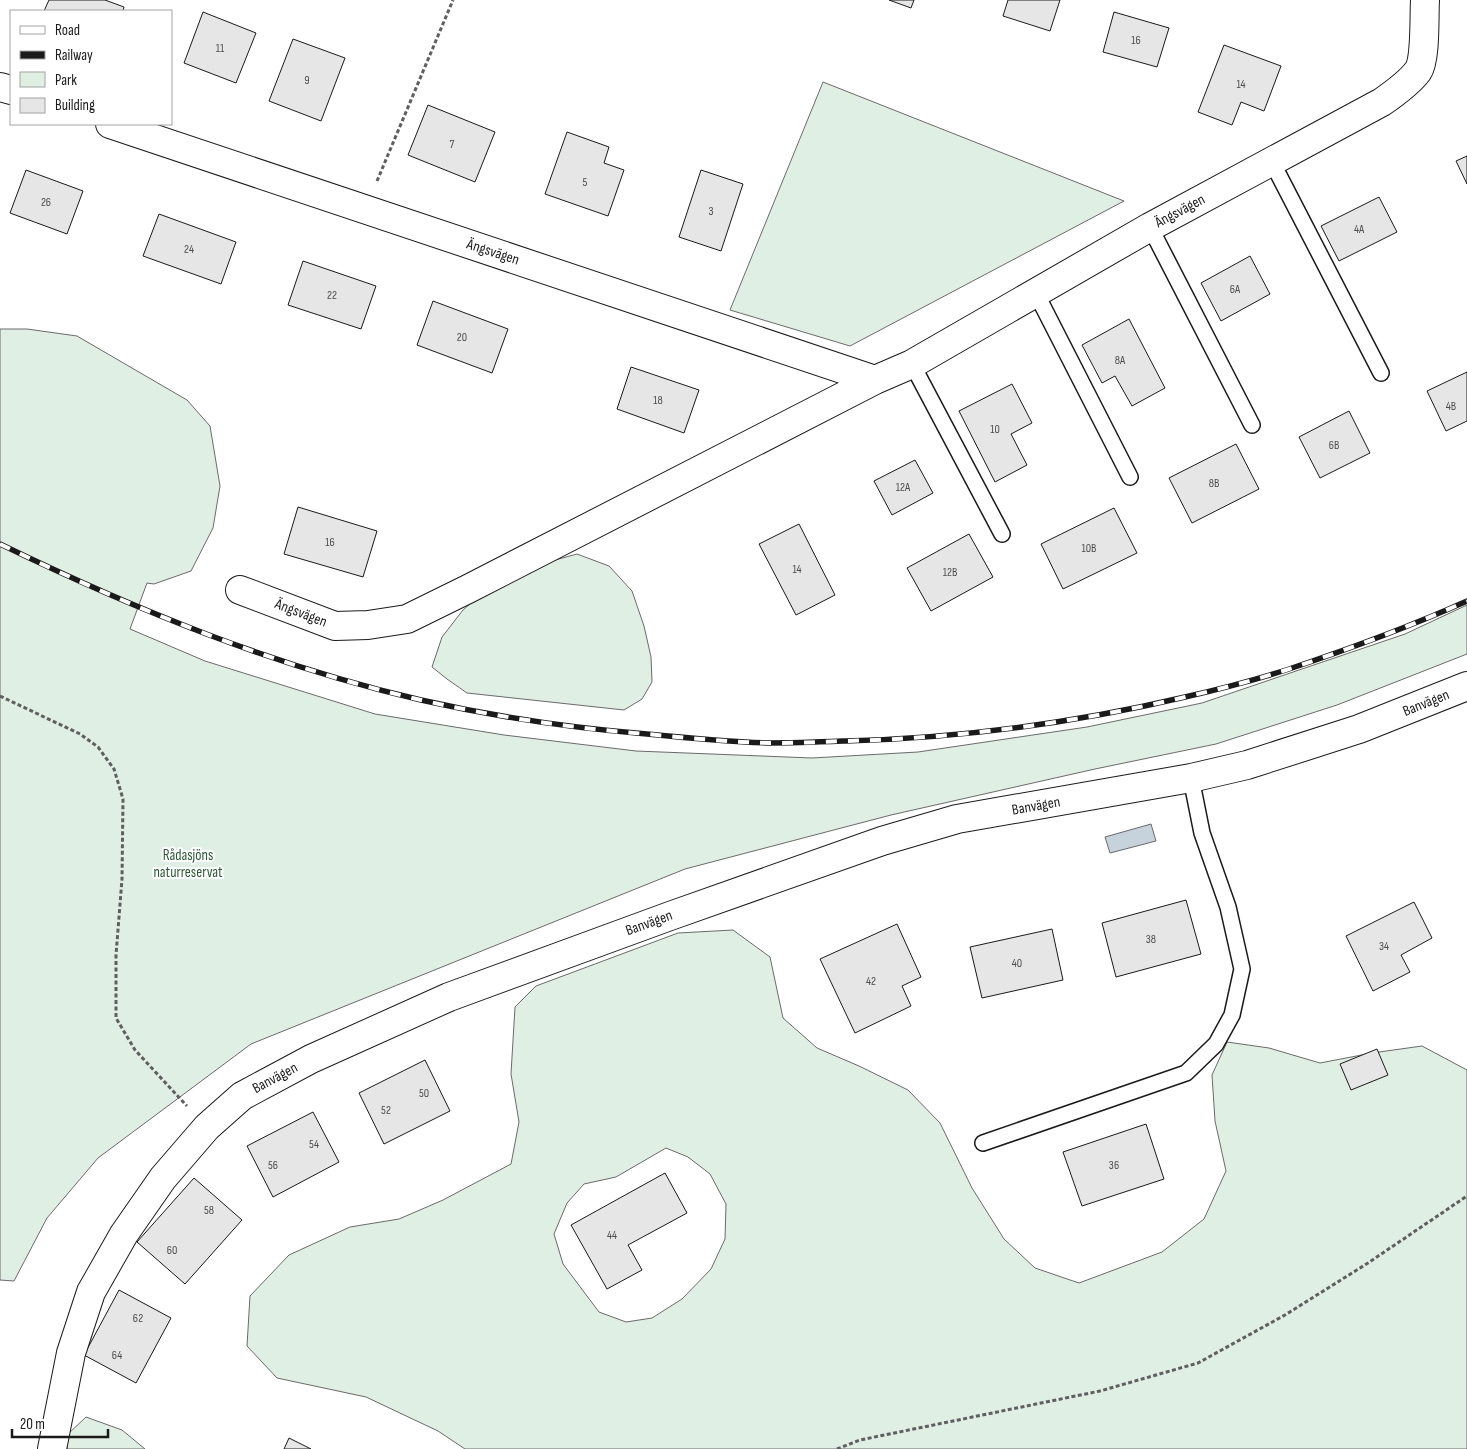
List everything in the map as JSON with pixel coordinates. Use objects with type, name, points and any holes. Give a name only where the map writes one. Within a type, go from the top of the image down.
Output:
[{"type":"street","name":"Ängsvägen","points":[[240,590],[335,626],[368,625],[407,618],[468,589],[875,380],[912,364],[1150,228],[1382,102],[1403,86],[1419,69],[1424,45],[1425,0]]},
{"type":"street","name":"Ängsvägen","points":[[113,125],[875,380]]},
{"type":"street","name":"Banvägen","points":[[52,1449],[71,1352],[91,1292],[124,1234],[163,1178],[207,1126],[242,1096],[311,1059],[449,997],[679,912],[882,842],[957,819],[1191,778],[1247,765],[1360,729],[1467,686]]},
{"type":"lane","points":[[1272,162],[1381,373]]},
{"type":"lane","points":[[1150,228],[1252,426]]},
{"type":"lane","points":[[1036,293],[1130,477]]},
{"type":"lane","points":[[912,364],[1002,534]]},
{"type":"lane","points":[[983,1143],[1186,1073],[1216,1044],[1232,1015],[1242,969],[1228,907],[1202,833],[1191,778]]},
{"type":"path","points":[[365,209],[453,0]]},
{"type":"path","points":[[0,696],[80,734],[98,748],[114,769],[123,799],[122,879],[116,955],[116,1018],[135,1050],[207,1126]]},
{"type":"path","points":[[837,1449],[860,1440],[1100,1391],[1198,1363],[1286,1315],[1368,1263],[1467,1196]]},
{"type":"green space","points":[[823,82],[1124,201],[850,346],[730,310]]},
{"type":"green space","name":"Rådasjöns naturreservat","points":[[0,329],[27,329],[77,336],[187,400],[210,426],[220,486],[213,528],[191,571],[154,584],[147,583],[130,629],[205,661],[375,714],[504,735],[636,751],[812,758],[918,752],[1087,727],[1202,703],[1405,634],[1467,605],[1467,654],[1337,705],[1216,744],[891,815],[685,869],[251,1044],[98,1158],[47,1218],[14,1281],[0,1280]]},
{"type":"green space","points":[[577,554],[609,566],[632,591],[644,626],[651,657],[652,682],[642,699],[624,710],[467,693],[432,667],[442,637],[463,610],[487,589],[548,562]]},
{"type":"green space","points":[[733,930],[770,957],[783,1018],[817,1048],[908,1090],[940,1123],[972,1188],[1004,1239],[1035,1268],[1079,1283],[1162,1252],[1204,1219],[1226,1171],[1215,1121],[1212,1075],[1227,1042],[1269,1048],[1320,1063],[1422,1046],[1467,1070],[1467,1449],[465,1449],[438,1431],[366,1397],[277,1378],[247,1346],[250,1296],[289,1255],[350,1227],[399,1219],[443,1200],[511,1164],[519,1122],[511,1074],[515,1007],[536,986],[678,933]],"holes":[[[666,1148],[688,1157],[710,1174],[726,1204],[725,1239],[711,1269],[682,1299],[652,1318],[626,1322],[599,1312],[563,1264],[554,1234],[567,1203],[584,1184],[616,1177]]]},
{"type":"green space","points":[[86,1417],[122,1430],[145,1449],[67,1449],[68,1434]]},
{"type":"shaded area","points":[[1151,824],[1156,841],[1110,853],[1105,837]]},
{"type":"building","points":[[49,0],[105,0],[124,7],[123,10],[44,10]]},
{"type":"building","points":[[889,0],[914,0],[911,8]]},
{"type":"building","points":[[1008,0],[1060,0],[1050,31],[1003,16]]},
{"type":"building","points":[[203,12],[256,33],[236,83],[184,63]]},
{"type":"building","points":[[1114,12],[1169,28],[1157,67],[1103,52]]},
{"type":"building","points":[[293,39],[345,58],[321,121],[269,101]]},
{"type":"building","points":[[1224,45],[1281,66],[1264,111],[1241,102],[1232,125],[1198,112]]},
{"type":"building","points":[[428,105],[495,132],[475,182],[408,155]]},
{"type":"building","points":[[567,132],[609,147],[604,163],[624,170],[608,216],[545,194]]},
{"type":"building","points":[[1467,156],[1467,184],[1456,161]]},
{"type":"building","points":[[26,170],[83,191],[67,234],[10,213]]},
{"type":"building","points":[[701,170],[743,184],[721,251],[679,237]]},
{"type":"building","points":[[1379,197],[1397,232],[1339,261],[1321,226]]},
{"type":"building","points":[[159,214],[236,242],[221,284],[143,256]]},
{"type":"building","points":[[1250,256],[1270,294],[1221,321],[1201,283]]},
{"type":"building","points":[[303,261],[376,286],[361,329],[288,305]]},
{"type":"building","points":[[433,301],[508,329],[492,373],[417,345]]},
{"type":"building","points":[[1129,319],[1165,388],[1132,406],[1115,376],[1102,383],[1082,345]]},
{"type":"building","points":[[631,367],[699,390],[684,433],[617,409]]},
{"type":"building","points":[[1467,372],[1467,421],[1446,431],[1427,391]]},
{"type":"building","points":[[1012,384],[1032,423],[1011,434],[1027,465],[995,482],[959,411]]},
{"type":"building","points":[[1349,411],[1370,453],[1320,478],[1299,437]]},
{"type":"building","points":[[1236,444],[1259,489],[1192,523],[1169,478]]},
{"type":"building","points":[[915,460],[933,493],[892,515],[874,481]]},
{"type":"building","points":[[298,507],[377,531],[363,577],[284,554]]},
{"type":"building","points":[[1114,508],[1137,553],[1063,589],[1041,544]]},
{"type":"building","points":[[799,524],[835,595],[796,615],[759,544]]},
{"type":"building","points":[[969,534],[993,577],[931,611],[907,568]]},
{"type":"building","points":[[1186,900],[1201,954],[1116,977],[1102,923]]},
{"type":"building","points":[[1414,902],[1432,938],[1401,955],[1410,972],[1373,991],[1346,936]]},
{"type":"building","points":[[897,924],[921,977],[902,986],[911,1006],[855,1033],[820,959]]},
{"type":"building","points":[[1052,929],[1063,980],[982,998],[970,947]]},
{"type":"building","points":[[1377,1049],[1388,1075],[1351,1090],[1340,1064]]},
{"type":"building","points":[[425,1060],[450,1111],[384,1144],[359,1093]]},
{"type":"building","points":[[313,1112],[339,1162],[273,1197],[247,1146]]},
{"type":"building","points":[[1146,1124],[1164,1179],[1082,1206],[1063,1152]]},
{"type":"building","points":[[665,1173],[687,1213],[628,1245],[642,1270],[607,1289],[571,1225]]},
{"type":"building","points":[[194,1178],[242,1220],[185,1284],[137,1242]]},
{"type":"building","points":[[119,1290],[171,1318],[136,1383],[84,1355]]},
{"type":"building","points":[[289,1438],[311,1449],[284,1449]]},
{"type":"railway","points":[[0,544],[102,591],[206,634],[312,671],[366,686],[477,712],[562,725],[708,740],[769,743],[931,737],[974,733],[1059,722],[1143,706],[1224,688],[1289,669],[1379,637],[1467,601]]}]
